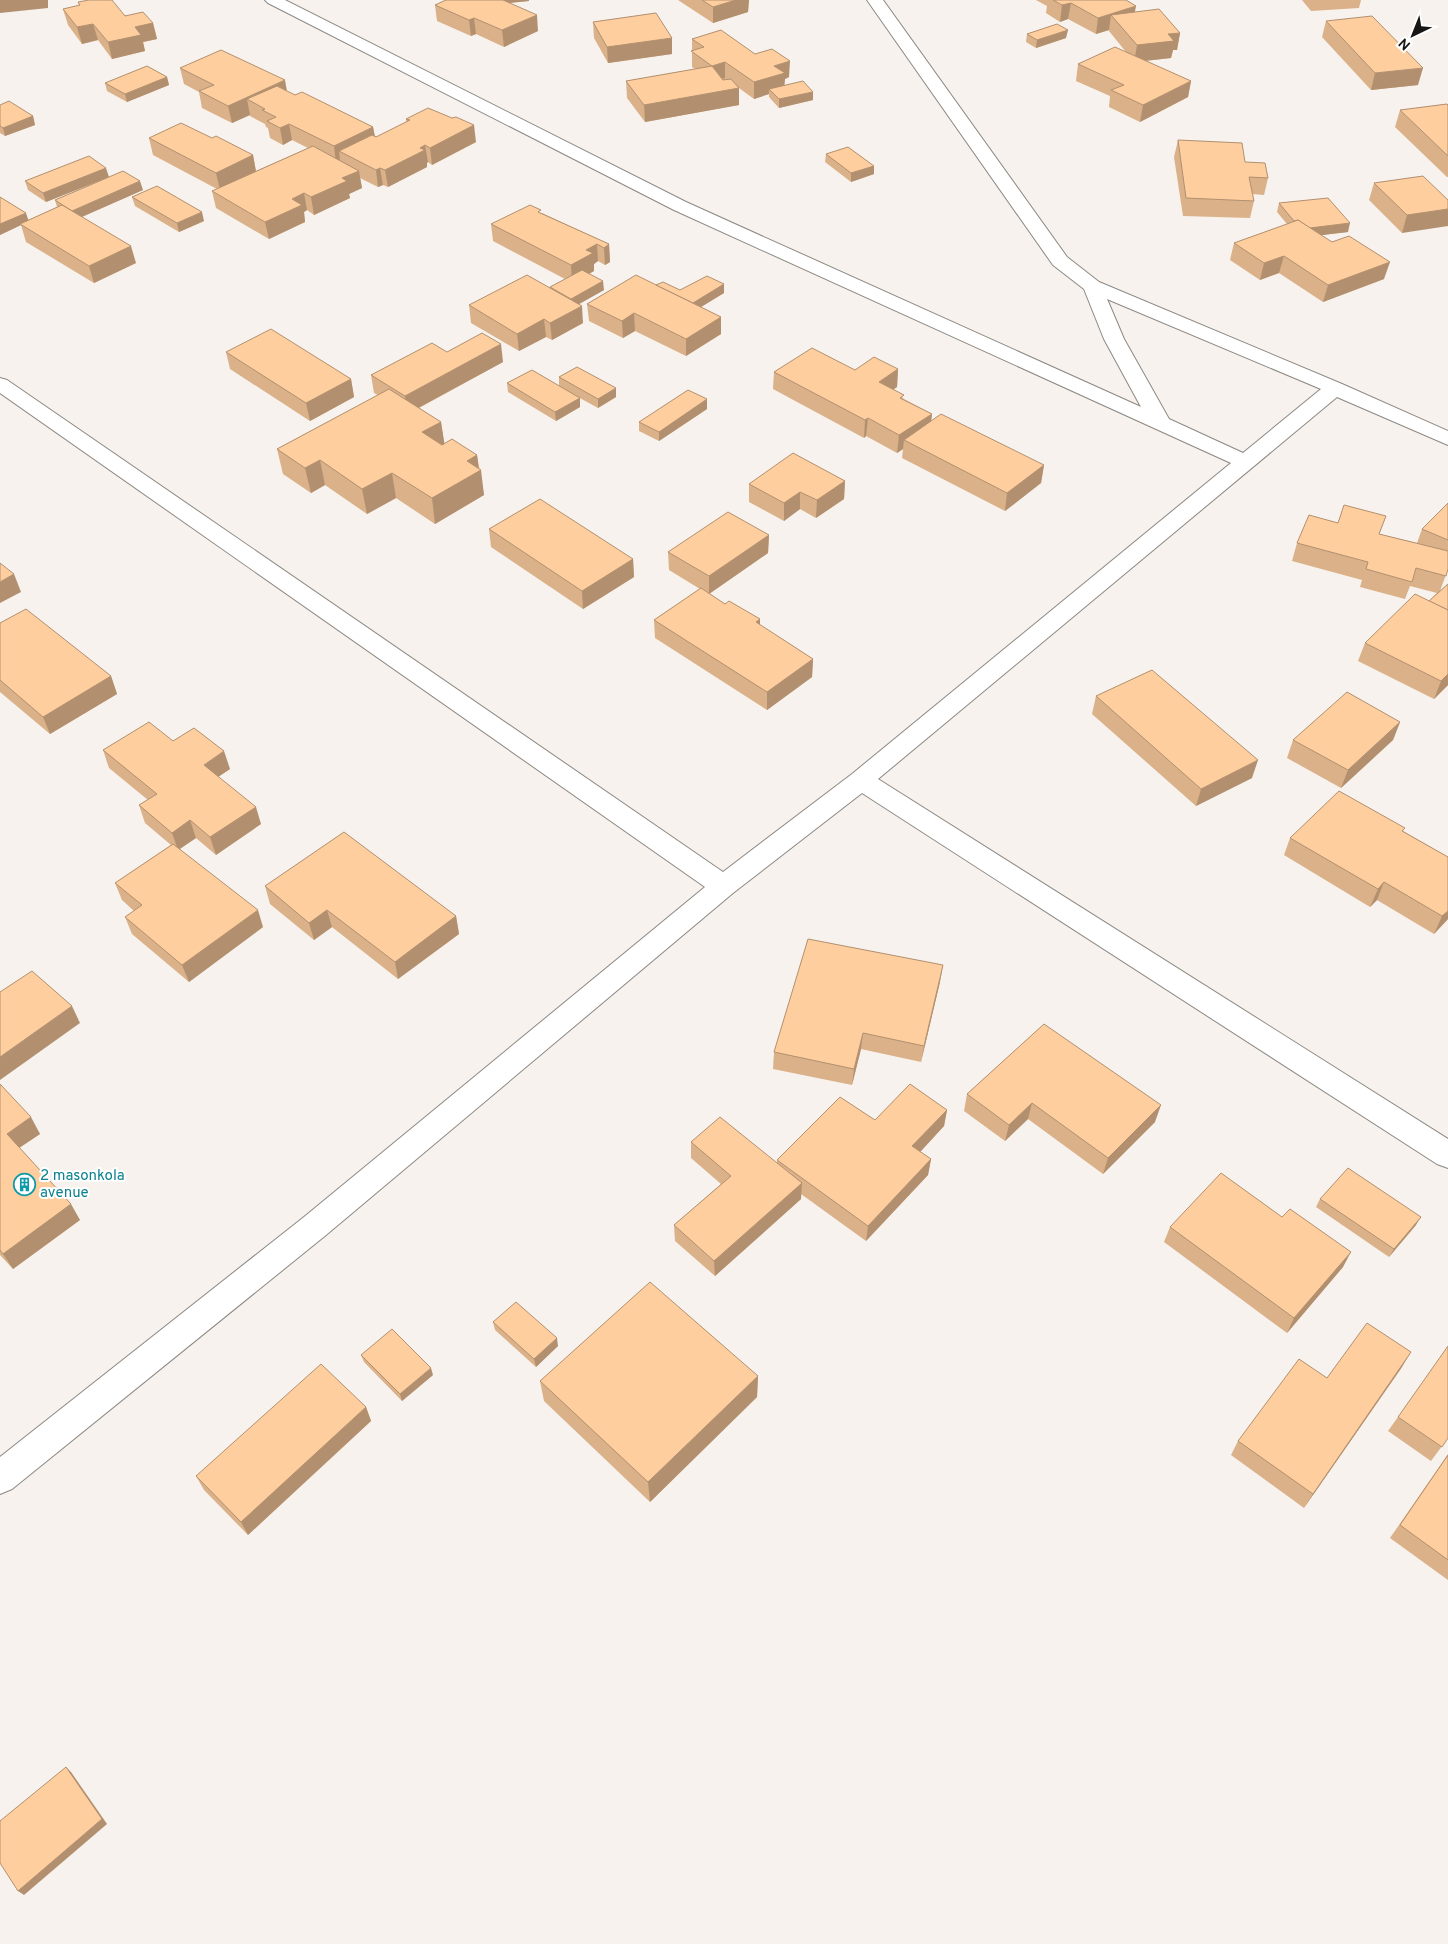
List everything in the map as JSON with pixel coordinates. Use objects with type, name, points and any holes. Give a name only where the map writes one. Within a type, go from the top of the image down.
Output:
[{"type":"street","points":[[273,0],[680,206],[1246,462]]},
{"type":"street","points":[[875,0],[1060,261],[1092,286],[1335,388],[1448,439]]},
{"type":"street","points":[[1092,286],[1114,338],[1161,424]]},
{"type":"street","points":[[0,384],[724,886]]},
{"type":"street","points":[[0,1478],[315,1226],[724,886],[861,780],[1335,388]]},
{"type":"street","points":[[861,780],[1448,1155]]},
{"type":"building","points":[[112,0],[125,16],[143,12],[153,23],[135,27],[141,35],[108,42],[93,24],[77,27],[63,9],[80,5],[78,2]]},
{"type":"building","points":[[446,0],[503,0],[537,15],[502,30],[474,18],[469,20],[435,5]]},
{"type":"building","points":[[702,0],[736,0],[713,7]]},
{"type":"building","points":[[1053,0],[1126,0],[1136,6],[1098,18],[1071,3],[1062,5]]},
{"type":"building","points":[[1159,9],[1180,33],[1168,34],[1174,41],[1137,45],[1111,15]]},
{"type":"building","points":[[656,13],[672,38],[607,47],[593,22]]},
{"type":"building","points":[[1372,16],[1423,68],[1375,73],[1326,21]]},
{"type":"building","points":[[1057,24],[1068,30],[1037,40],[1027,34]]},
{"type":"building","points":[[721,30],[755,54],[772,49],[790,61],[774,66],[785,73],[754,82],[725,62],[712,66],[691,51],[704,47],[692,39]]},
{"type":"building","points":[[1115,47],[1191,81],[1143,105],[1111,90],[1124,85],[1078,64]]},
{"type":"building","points":[[221,50],[285,80],[228,106],[199,91],[214,85],[180,68]]},
{"type":"building","points":[[147,66],[167,77],[125,94],[105,83]]},
{"type":"building","points":[[712,66],[723,80],[731,79],[739,88],[644,105],[626,81]]},
{"type":"building","points":[[803,81],[813,92],[779,99],[769,89]]},
{"type":"building","points":[[277,86],[295,95],[302,92],[373,127],[334,146],[289,124],[280,128],[267,121],[276,117],[247,99]]},
{"type":"building","points":[[9,101],[33,116],[3,128],[0,126],[0,105]]},
{"type":"building","points":[[1448,105],[1448,156],[1400,110]]},
{"type":"building","points":[[428,108],[474,125],[430,148],[425,145],[420,148],[425,150],[385,170],[380,168],[376,170],[339,151],[372,135],[376,137],[410,120],[406,119]]},
{"type":"building","points":[[181,123],[212,138],[216,136],[253,155],[216,173],[149,138]]},
{"type":"building","points":[[1178,140],[1242,143],[1245,162],[1265,163],[1268,178],[1249,177],[1254,201],[1186,198]]},
{"type":"building","points":[[313,146],[359,171],[342,178],[347,181],[311,197],[304,193],[292,199],[302,205],[265,222],[212,191]]},
{"type":"building","points":[[848,147],[874,166],[851,173],[826,154]]},
{"type":"building","points":[[89,156],[106,168],[43,193],[25,181]]},
{"type":"building","points":[[123,171],[140,181],[72,211],[55,200]]},
{"type":"building","points":[[1423,176],[1448,200],[1448,209],[1407,215],[1374,183]]},
{"type":"building","points":[[157,186],[202,212],[177,223],[132,197]]},
{"type":"building","points":[[0,197],[26,213],[0,224]]},
{"type":"building","points":[[1328,198],[1350,223],[1310,228],[1298,220],[1294,221],[1279,203]]},
{"type":"building","points":[[62,205],[131,246],[89,266],[20,224]]},
{"type":"building","points":[[530,205],[541,210],[538,212],[609,244],[604,248],[597,244],[586,250],[593,253],[571,265],[491,224]]},
{"type":"building","points":[[1298,220],[1332,242],[1349,236],[1390,262],[1328,285],[1284,256],[1264,263],[1234,243]]},
{"type":"building","points":[[582,270],[603,281],[571,299],[550,287]]},
{"type":"building","points":[[527,275],[582,306],[550,323],[544,319],[517,334],[469,305]]},
{"type":"building","points":[[636,275],[721,317],[686,339],[634,313],[622,321],[587,304]]},
{"type":"building","points":[[707,276],[724,284],[693,303],[656,285],[663,282],[680,290]]},
{"type":"building","points":[[271,329],[351,379],[306,403],[226,352]]},
{"type":"building","points":[[482,333],[501,344],[405,396],[371,375],[432,343],[447,352]]},
{"type":"building","points":[[812,348],[855,370],[874,357],[898,369],[879,382],[904,395],[900,398],[932,414],[899,435],[868,418],[865,420],[774,372]]},
{"type":"building","points":[[577,367],[616,388],[598,399],[559,377]]},
{"type":"building","points":[[532,370],[580,398],[555,412],[507,383]]},
{"type":"building","points":[[389,389],[441,422],[422,432],[442,445],[452,439],[477,455],[467,461],[481,470],[432,498],[392,473],[362,489],[320,460],[305,468],[277,449]]},
{"type":"building","points":[[688,390],[707,399],[659,432],[639,422]]},
{"type":"building","points":[[941,414],[1044,465],[1007,493],[904,440]]},
{"type":"building","points":[[793,453],[845,481],[817,500],[800,492],[784,503],[749,484]]},
{"type":"building","points":[[540,499],[633,559],[582,591],[489,529]]},
{"type":"building","points":[[1448,503],[1448,540],[1422,529]]},
{"type":"building","points":[[1344,505],[1386,516],[1379,534],[1448,551],[1446,576],[1416,568],[1412,582],[1366,569],[1368,562],[1297,543],[1309,515],[1338,523]]},
{"type":"building","points":[[728,512],[769,535],[709,576],[668,552]]},
{"type":"building","points":[[0,563],[14,574],[0,582]]},
{"type":"building","points":[[1448,584],[1448,610],[1429,601]]},
{"type":"building","points":[[701,588],[725,604],[729,601],[760,619],[756,622],[813,659],[767,692],[654,620]]},
{"type":"building","points":[[1415,594],[1448,610],[1448,674],[1441,681],[1365,643]]},
{"type":"building","points":[[26,609],[111,676],[43,717],[0,680],[0,623]]},
{"type":"building","points":[[1152,670],[1258,760],[1201,789],[1096,696]]},
{"type":"building","points":[[1347,692],[1400,722],[1348,770],[1293,740]]},
{"type":"building","points":[[149,722],[173,741],[194,728],[224,751],[204,765],[256,807],[210,837],[190,820],[172,833],[139,805],[157,794],[103,750]]},
{"type":"building","points":[[1339,791],[1405,828],[1402,831],[1448,857],[1448,911],[1442,916],[1384,882],[1378,889],[1290,838]]},
{"type":"building","points":[[344,832],[456,916],[395,962],[327,910],[309,923],[265,886]]},
{"type":"building","points":[[173,844],[258,910],[182,965],[125,917],[142,905],[115,883]]},
{"type":"building","points":[[808,939],[943,965],[924,1046],[863,1033],[854,1069],[774,1052]]},
{"type":"building","points":[[32,971],[72,1006],[0,1057],[0,992]]},
{"type":"building","points":[[1044,1024],[1161,1105],[1108,1158],[1032,1103],[1009,1125],[967,1094]]},
{"type":"building","name":"2 masonkola avenue","points":[[0,1084],[31,1117],[7,1134],[71,1204],[3,1254],[0,1250]]},
{"type":"building","points":[[910,1084],[947,1110],[912,1146],[931,1159],[868,1226],[777,1160],[840,1097],[875,1120]]},
{"type":"building","points":[[720,1117],[802,1183],[714,1261],[674,1225],[731,1176],[691,1142]]},
{"type":"building","points":[[1348,1168],[1421,1217],[1394,1249],[1320,1199]]},
{"type":"building","points":[[1221,1173],[1282,1217],[1290,1209],[1351,1252],[1294,1318],[1170,1227]]},
{"type":"building","points":[[650,1282],[758,1376],[648,1482],[540,1381]]},
{"type":"building","points":[[516,1302],[557,1338],[534,1359],[493,1322]]},
{"type":"building","points":[[1367,1323],[1411,1352],[1313,1494],[1238,1441],[1299,1359],[1327,1378]]},
{"type":"building","points":[[392,1329],[431,1368],[400,1394],[361,1355]]},
{"type":"building","points":[[1448,1346],[1448,1438],[1442,1447],[1398,1417]]},
{"type":"building","points":[[321,1364],[366,1407],[241,1522],[196,1476]]},
{"type":"building","points":[[1448,1455],[1448,1560],[1400,1525]]},
{"type":"building","points":[[66,1767],[102,1819],[18,1891],[0,1863],[0,1821]]},
{"type":"place","name":"2 masonkola avenue","points":[[24,1185]]}]
